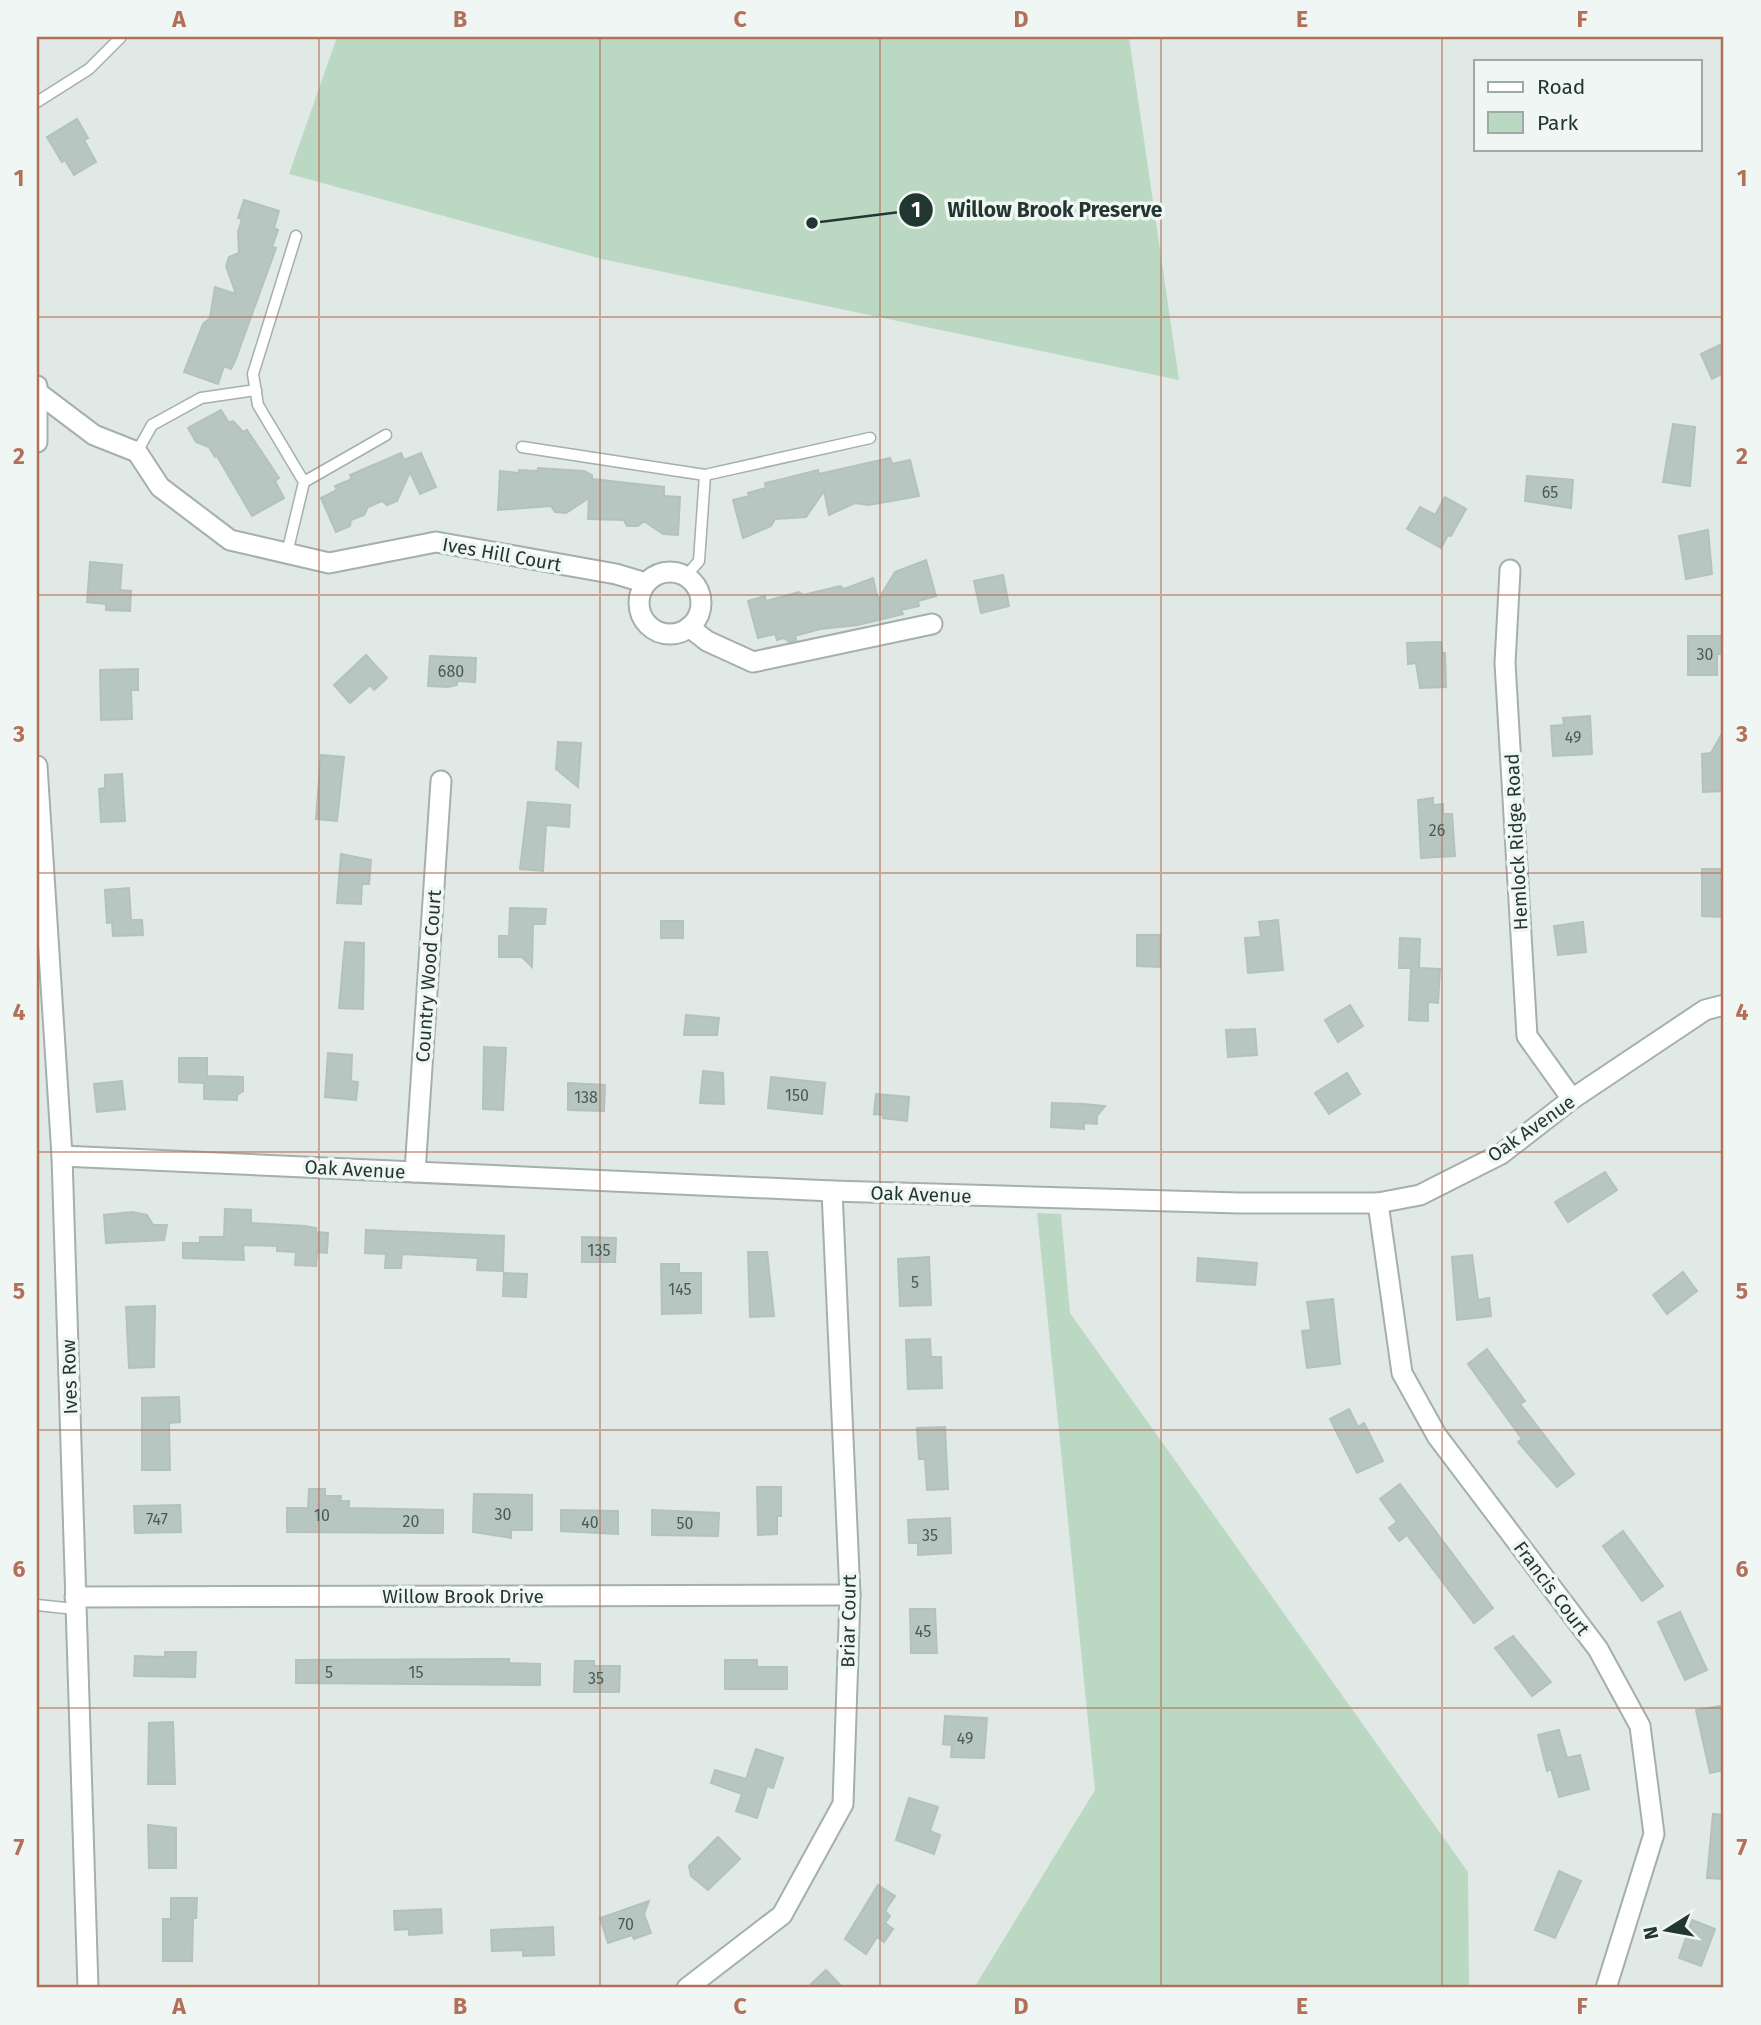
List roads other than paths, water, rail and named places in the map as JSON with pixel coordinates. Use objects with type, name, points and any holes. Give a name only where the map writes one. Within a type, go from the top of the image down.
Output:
[{"type":"street","points":[[37,386],[37,442]]},
{"type":"street","points":[[37,392],[94,435],[137,452]]},
{"type":"street","name":"Ives Hill Court","points":[[137,452],[160,486],[230,540],[329,563],[436,542],[616,574],[646,583]]},
{"type":"street","name":"Hemlock Ridge Road","points":[[1510,570],[1506,663],[1527,1036],[1573,1099]]},
{"type":"street","points":[[669,571],[686,576],[694,582],[701,601],[700,611],[689,627],[670,634],[652,627],[641,611],[641,592],[646,583],[660,573],[669,571]]},
{"type":"street","points":[[689,627],[707,641],[754,662],[932,624]]},
{"type":"street","name":"Ives Row","points":[[37,766],[62,1156],[88,1988]]},
{"type":"street","name":"Country Wood Court","points":[[415,1172],[441,781]]},
{"type":"street","name":"Oak Avenue","points":[[62,1156],[832,1191],[1239,1203],[1378,1203],[1420,1195],[1501,1154],[1573,1099],[1705,1010],[1724,1005]]},
{"type":"street","name":"Briar Court","points":[[687,1988],[782,1915],[843,1804],[850,1595],[832,1191]]},
{"type":"street","name":"Francis Court","points":[[1378,1203],[1402,1373],[1437,1436],[1598,1648],[1640,1726],[1654,1834],[1606,1988]]},
{"type":"street","name":"Willow Brook Drive","points":[[75,1603],[850,1595]]},
{"type":"lane","points":[[37,102],[89,69],[121,37]]},
{"type":"lane","points":[[287,554],[304,482],[258,405],[253,374],[296,236]]},
{"type":"lane","points":[[137,452],[152,425],[201,398],[256,390]]},
{"type":"lane","points":[[304,482],[386,435]]},
{"type":"lane","points":[[522,447],[705,475],[870,438]]},
{"type":"lane","points":[[686,576],[699,561],[705,475]]},
{"type":"lane","points":[[37,1605],[75,1603]]},
{"type":"place","name":"Willow Brook Preserve","points":[[812,223]]}]
